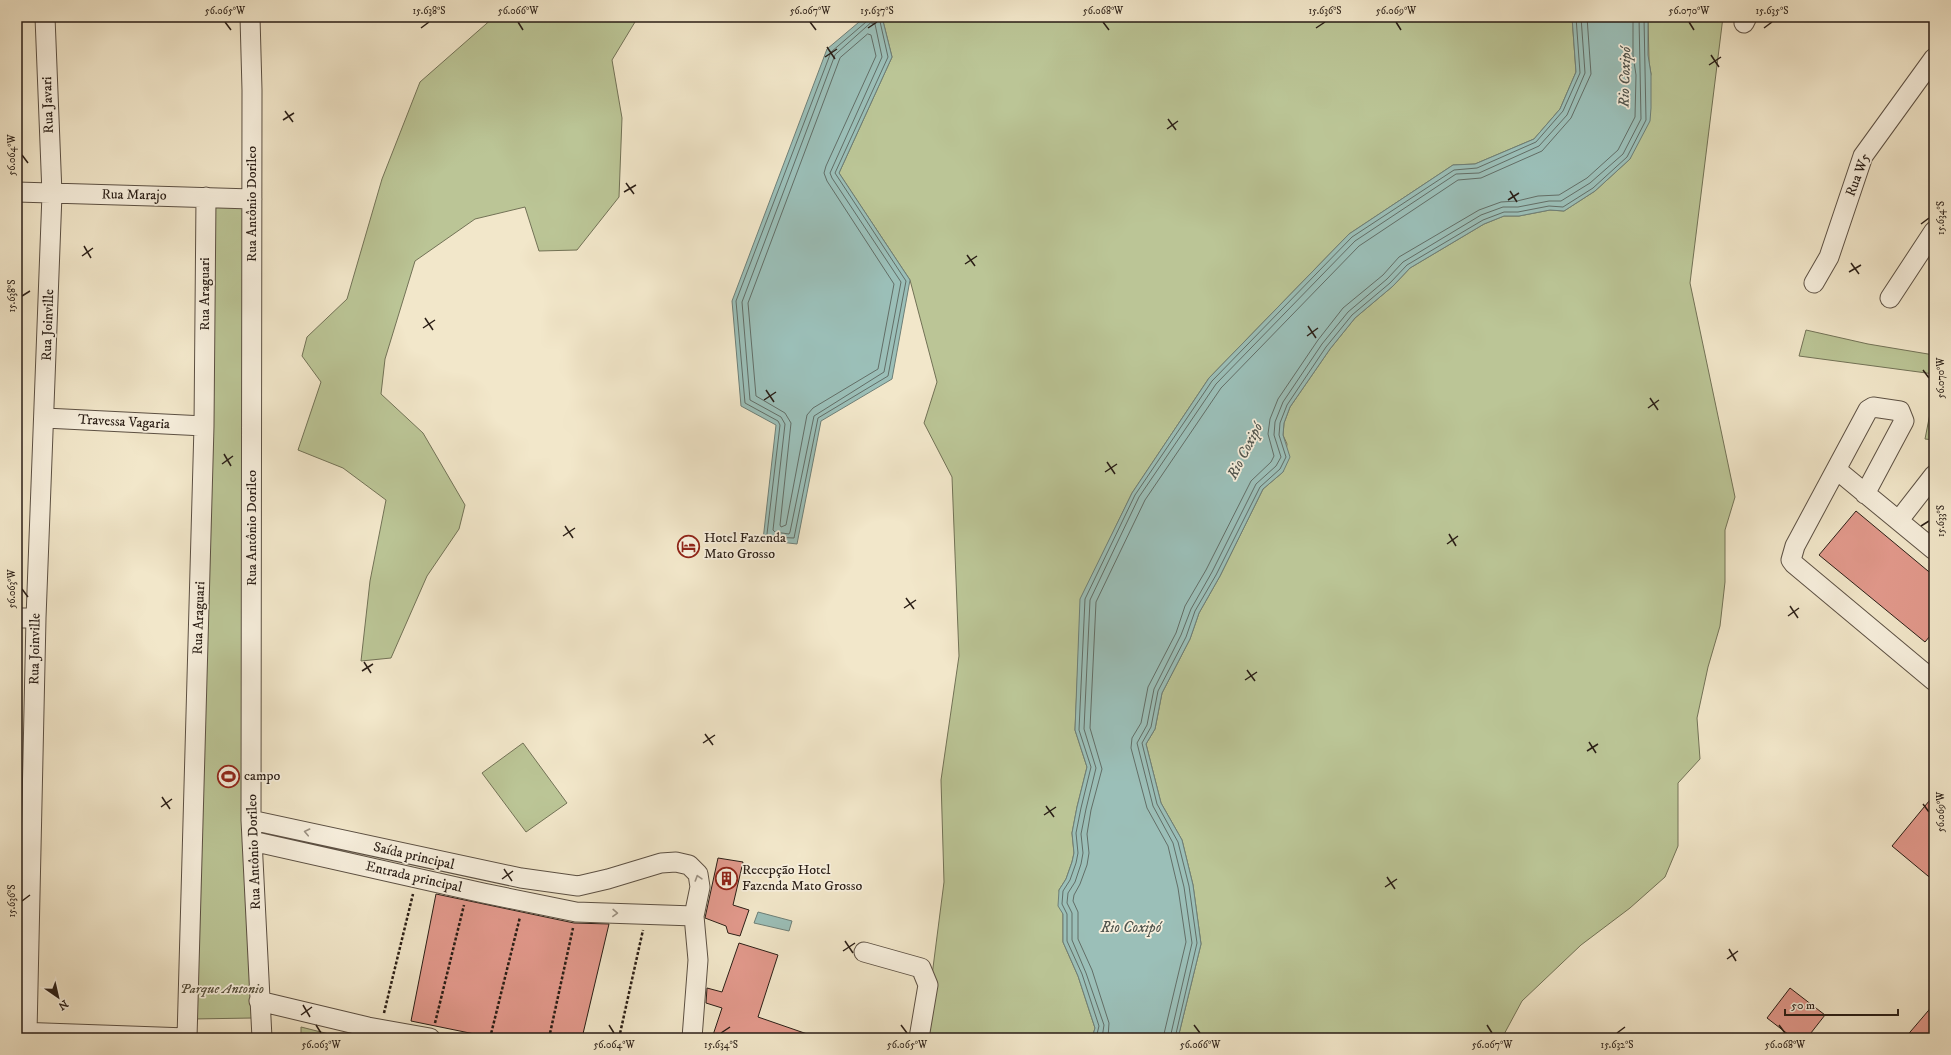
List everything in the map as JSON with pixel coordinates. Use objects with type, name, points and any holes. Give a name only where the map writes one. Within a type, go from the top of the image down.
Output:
[{"type":"street","name":"Rua Javari","points":[[45,17],[52,194]]},
{"type":"street","name":"Rua Antônio Dorileo","points":[[250,17],[252,199],[252,841],[262,1038]]},
{"type":"street","name":"Rua W5","points":[[1814,283],[1829,257],[1863,156],[1934,58]]},
{"type":"street","name":"Rua Marajo","points":[[17,192],[252,199]]},
{"type":"street","name":"Rua Joinville","points":[[22,1032],[52,194]]},
{"type":"street","name":"Rua Araguari","points":[[187,1038],[204,426],[206,197]]},
{"type":"street","points":[[1890,298],[1934,231]]},
{"type":"street","points":[[1865,494],[1904,421],[1900,411],[1873,407],[1868,410],[1795,546],[1792,560],[1794,564],[1934,681]]},
{"type":"street","name":"Travessa Vagaria","points":[[45,418],[204,426]]},
{"type":"street","points":[[1837,470],[1934,550]]},
{"type":"street","points":[[1899,520],[1934,475]]},
{"type":"street","points":[[17,618],[36,618]]},
{"type":"street","name":"Saída principal","points":[[252,820],[463,867],[521,878],[578,886],[608,880],[661,863],[676,862],[689,865],[698,874],[700,887],[694,916],[698,960],[692,1038]]},
{"type":"street","points":[[329,858],[333,838]]},
{"type":"street","name":"Entrada principal","points":[[252,841],[576,912],[694,916]]},
{"type":"street","points":[[399,873],[403,853]]},
{"type":"street","points":[[421,879],[431,859]]},
{"type":"street","points":[[463,867],[470,890]]},
{"type":"street","points":[[470,890],[487,871]]},
{"type":"street","points":[[521,878],[526,901]]},
{"type":"street","points":[[526,901],[543,881]]},
{"type":"street","points":[[576,912],[578,886]]},
{"type":"street","points":[[864,952],[922,968],[928,985],[919,1038]]},
{"type":"street","points":[[260,1001],[380,1029],[432,1034]]},
{"type":"street","points":[[22,1032],[187,1038]]},
{"type":"path","points":[[380,1029],[421,879]]},
{"type":"path","points":[[432,1034],[470,890]]},
{"type":"path","points":[[490,1038],[526,901]]},
{"type":"path","points":[[549,1038],[576,912]]},
{"type":"path","points":[[619,1038],[646,914]]},
{"type":"green space","points":[[494,17],[638,17],[612,60],[622,118],[619,197],[577,250],[539,251],[525,207],[475,219],[415,261],[385,359],[381,394],[423,433],[465,505],[459,529],[427,576],[391,658],[361,661],[370,581],[386,500],[343,468],[298,450],[321,382],[302,356],[307,337],[347,299],[382,179],[420,82]]},
{"type":"green space","points":[[882,17],[1572,17],[1576,72],[1560,109],[1534,139],[1475,164],[1453,165],[1349,234],[1209,378],[1132,493],[1081,599],[1075,730],[1087,767],[1072,833],[1074,853],[1072,862],[1066,879],[1059,890],[1063,914],[1063,942],[1078,976],[1095,1028],[1092,1038],[924,1038],[944,882],[941,780],[959,656],[952,477],[924,423],[937,382],[910,280],[839,173],[892,57]]},
{"type":"green space","points":[[1648,17],[1723,17],[1690,283],[1735,497],[1725,530],[1725,582],[1720,626],[1708,667],[1697,718],[1700,759],[1678,783],[1678,846],[1665,877],[1630,908],[1581,945],[1522,1001],[1502,1038],[1178,1038],[1201,944],[1193,885],[1182,840],[1161,803],[1146,744],[1155,729],[1162,693],[1190,639],[1199,613],[1220,576],[1263,489],[1283,472],[1287,444],[1283,435],[1284,423],[1290,407],[1330,349],[1355,318],[1393,286],[1410,268],[1484,224],[1504,216],[1519,216],[1550,210],[1564,211],[1595,191],[1630,159],[1651,74],[1649,62]]},
{"type":"green space","name":"Parque Antonio","points":[[215,207],[245,207],[253,1018],[192,1019]]},
{"type":"green space","points":[[1806,330],[1868,344],[1934,355],[1934,374],[1799,356]]},
{"type":"green space","points":[[1934,393],[1934,440],[1925,439]]},
{"type":"green space","points":[[523,743],[567,803],[526,832],[482,773]]},
{"type":"green space","points":[[301,1027],[345,1038],[301,1038]]},
{"type":"water","points":[[865,17],[882,17],[892,57],[839,173],[910,280],[892,379],[821,421],[797,544],[763,540],[776,425],[741,406],[732,301],[827,49]]},
{"type":"water","name":"Rio Coxipó","points":[[1572,17],[1648,17],[1648,55],[1651,74],[1650,121],[1630,159],[1595,191],[1564,211],[1550,210],[1519,216],[1504,216],[1484,224],[1410,268],[1393,286],[1355,318],[1330,349],[1290,407],[1284,423],[1283,435],[1290,457],[1283,472],[1263,489],[1220,576],[1199,613],[1190,639],[1162,693],[1155,729],[1146,744],[1161,803],[1182,840],[1193,885],[1201,944],[1178,1038],[1092,1038],[1095,1028],[1078,976],[1063,942],[1063,914],[1058,906],[1059,890],[1066,879],[1074,853],[1072,833],[1087,767],[1075,730],[1080,599],[1132,493],[1209,378],[1349,234],[1453,165],[1475,164],[1534,139],[1560,109],[1576,72]]},
{"type":"water","points":[[758,912],[792,921],[789,931],[754,923]]},
{"type":"building","points":[[1856,511],[1934,576],[1934,631],[1925,642],[1819,555]]},
{"type":"building","points":[[1934,795],[1934,881],[1892,846]]},
{"type":"building","points":[[718,858],[743,862],[733,905],[749,910],[740,936],[728,933],[726,926],[705,918]]},
{"type":"building","points":[[436,894],[574,923],[609,924],[582,1038],[494,1038],[411,1021]]},
{"type":"building","points":[[739,943],[778,955],[758,1017],[813,1036],[813,1038],[712,1038],[722,1008],[706,1003],[707,988],[722,992]]},
{"type":"building","points":[[1790,988],[1825,1015],[1807,1038],[1793,1038],[1767,1018]]},
{"type":"building","points":[[1934,1004],[1934,1038],[1905,1038]]},
{"type":"place","name":"Hotel Fazenda Mato Grosso","points":[[689,546]]},
{"type":"place","name":"campo","points":[[228,776]]},
{"type":"place","name":"Recepção Hotel Fazenda Mato Grosso","points":[[726,878]]}]
